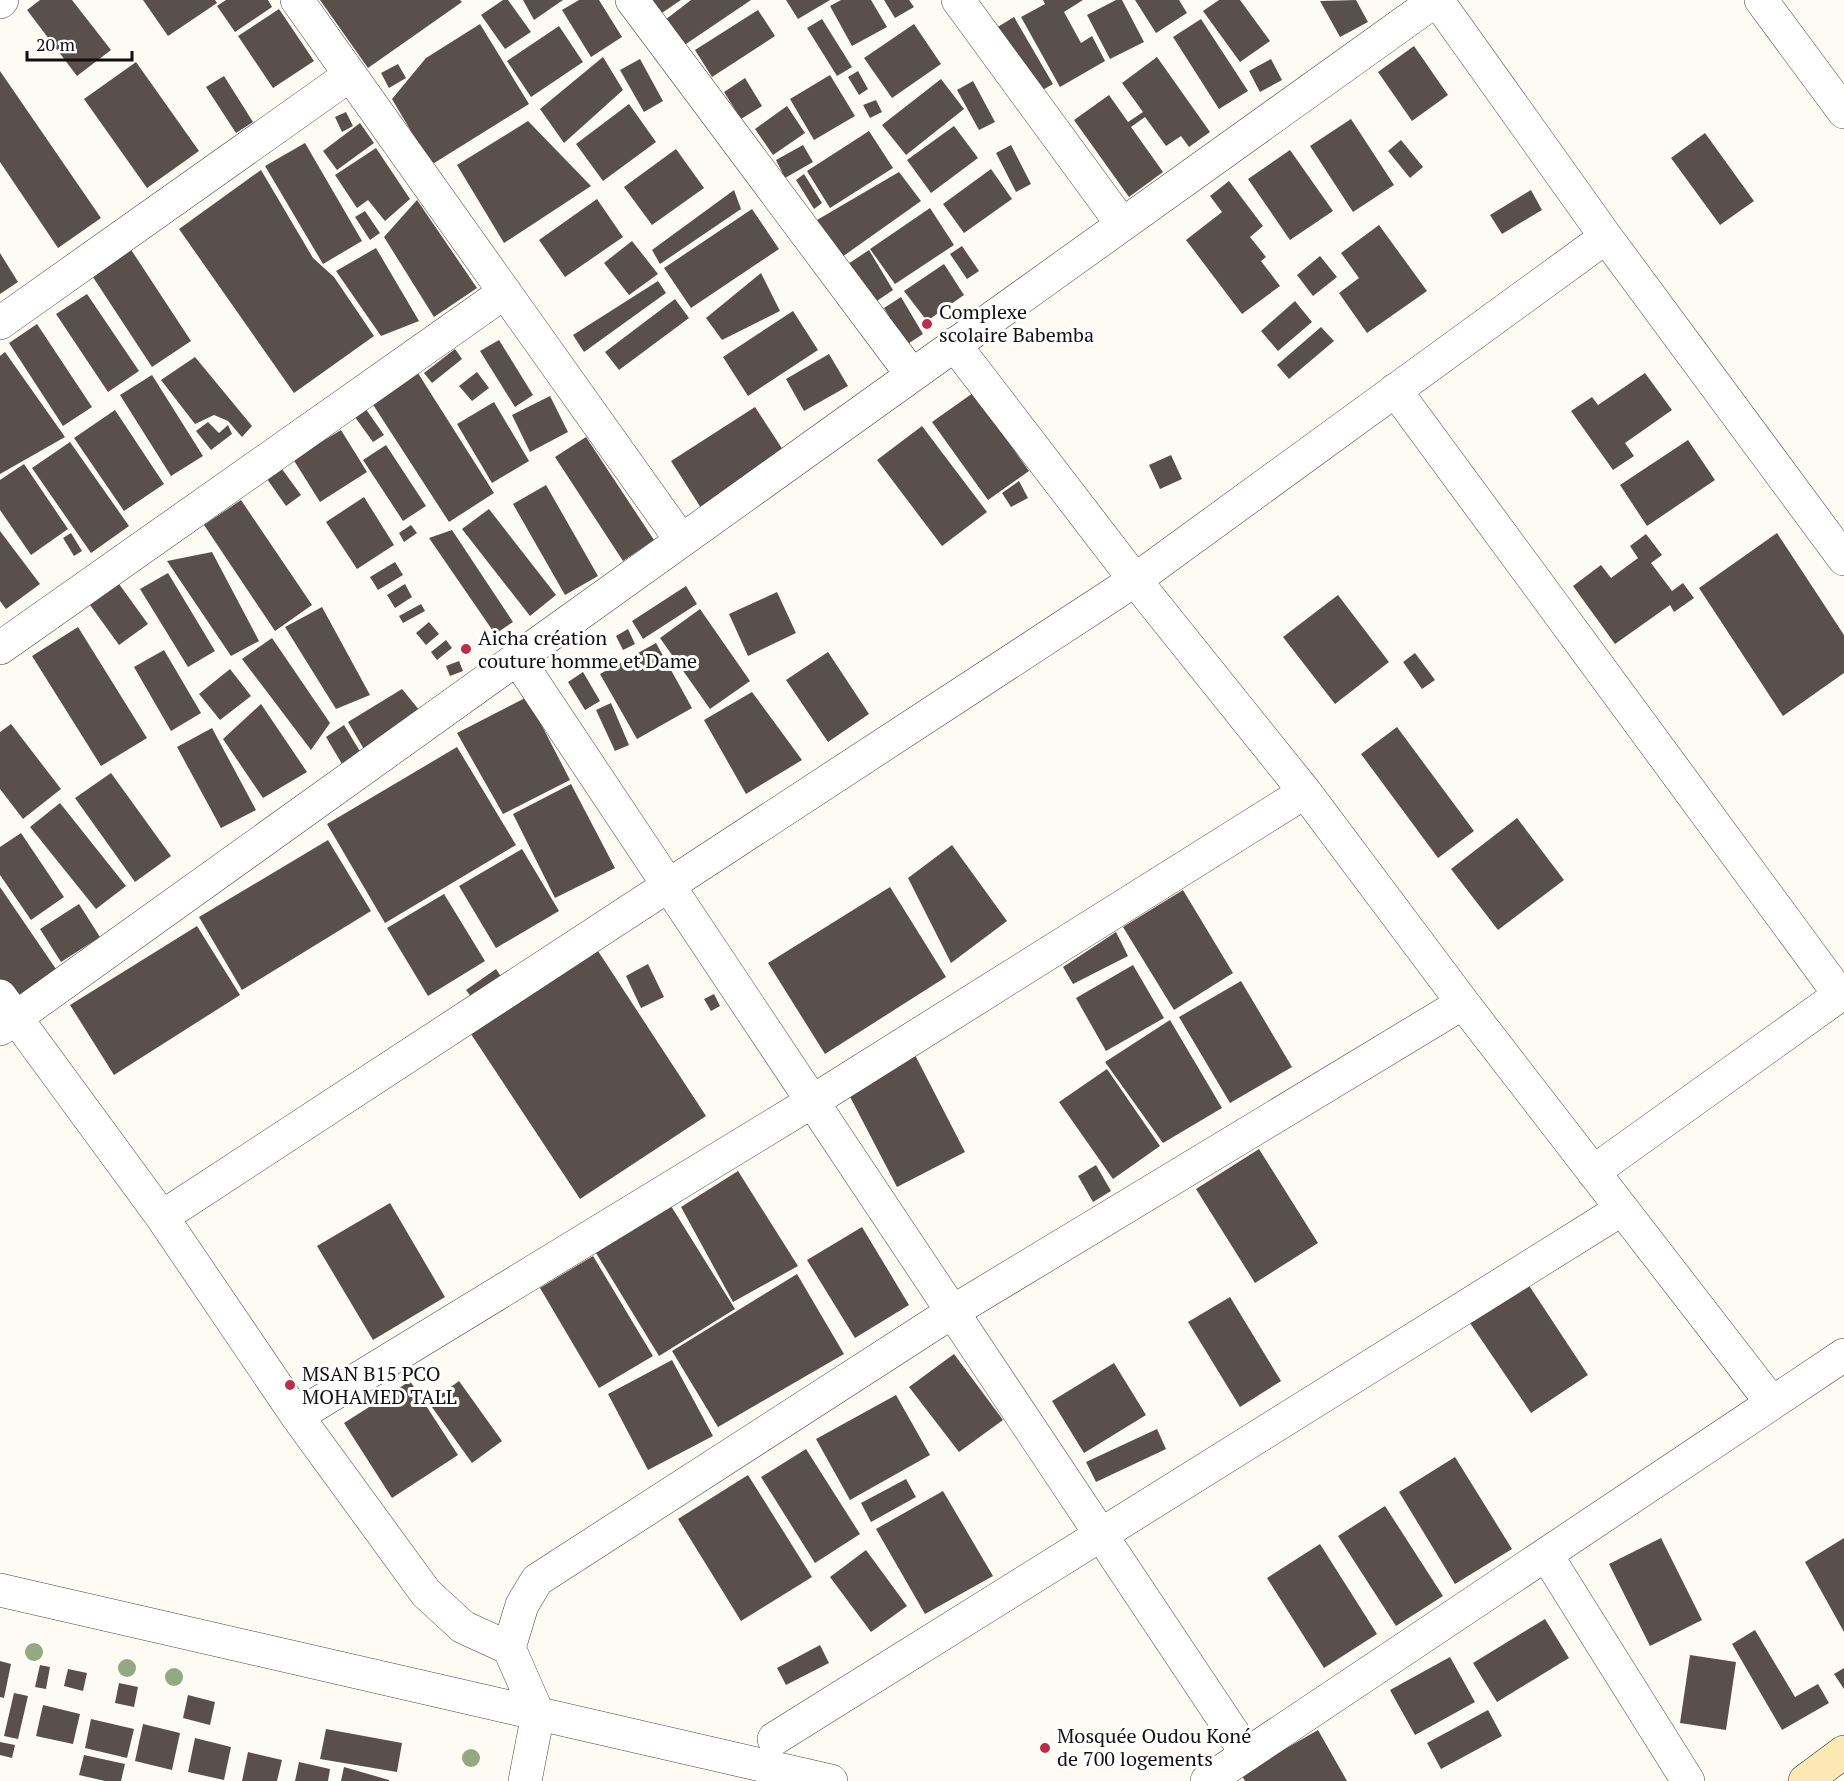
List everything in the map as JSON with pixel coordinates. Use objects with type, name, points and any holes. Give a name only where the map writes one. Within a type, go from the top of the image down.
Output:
[{"type":"street","points":[[297,0],[681,540]]},
{"type":"street","points":[[632,0],[912,375]]},
{"type":"street","points":[[509,1648],[463,1627],[426,1593],[297,1416],[162,1217],[5,1014],[517,658],[1437,0],[1606,237],[1844,559]]},
{"type":"street","points":[[1761,0],[1844,112]]},
{"type":"street","points":[[960,1],[1122,225]]},
{"type":"street","points":[[0,324],[350,75]]},
{"type":"street","points":[[162,1217],[1135,580],[1606,237]]},
{"type":"street","points":[[0,648],[505,292]]},
{"type":"street","points":[[954,344],[1135,580],[1305,792],[1463,1004],[1772,1402]]},
{"type":"street","points":[[1395,390],[1842,994],[1593,1172]]},
{"type":"street","points":[[517,658],[1247,1754]]},
{"type":"street","points":[[297,1416],[813,1101],[1305,792]]},
{"type":"street","points":[[525,1781],[538,1714],[509,1648],[522,1605],[537,1580],[952,1312],[1463,1004]]},
{"type":"street","points":[[774,1739],[1622,1209]]},
{"type":"street","points":[[1206,1781],[1547,1556],[1844,1355]]},
{"type":"street","points":[[1547,1556],[1688,1781]]},
{"type":"street","points":[[0,1590],[831,1781]]},
{"type":"street","points":[[1805,1781],[1844,1752]]},
{"type":"building","points":[[40,0],[72,0],[111,50],[77,76],[27,10]]},
{"type":"building","points":[[143,0],[215,0],[217,3],[168,36]]},
{"type":"building","points":[[226,0],[268,0],[272,7],[235,32],[217,6]]},
{"type":"building","points":[[320,0],[460,0],[462,2],[368,68]]},
{"type":"building","points":[[503,0],[508,0],[531,32],[505,49],[481,15]]},
{"type":"building","points":[[523,0],[563,0],[534,20]]},
{"type":"building","points":[[579,0],[599,0],[622,37],[591,57],[562,10]]},
{"type":"building","points":[[639,0],[681,0],[653,19]]},
{"type":"building","points":[[691,0],[751,0],[683,46],[665,20]]},
{"type":"building","points":[[786,0],[830,0],[798,19]]},
{"type":"building","points":[[841,0],[871,0],[887,27],[852,46],[830,6]]},
{"type":"building","points":[[884,0],[909,0],[914,7],[895,18]]},
{"type":"building","points":[[1043,0],[1083,0],[1064,12],[1081,43],[1092,36],[1105,61],[1060,87],[1021,17],[1045,4]]},
{"type":"building","points":[[1116,0],[1122,0],[1144,42],[1110,59],[1087,15]]},
{"type":"building","points":[[1135,0],[1179,0],[1187,13],[1156,33]]},
{"type":"building","points":[[1219,0],[1240,0],[1270,41],[1240,62],[1203,11]]},
{"type":"building","points":[[1356,0],[1368,22],[1340,37],[1320,1]]},
{"type":"building","points":[[279,9],[314,61],[273,88],[238,36]]},
{"type":"building","points":[[758,10],[775,36],[712,77],[695,50]]},
{"type":"building","points":[[1014,17],[1053,84],[1034,95],[996,28]]},
{"type":"building","points":[[822,19],[852,67],[837,76],[807,28]]},
{"type":"building","points":[[1201,19],[1248,91],[1219,109],[1173,37]]},
{"type":"building","points":[[480,24],[529,104],[431,165],[392,99],[426,58]]},
{"type":"building","points":[[914,24],[941,64],[892,98],[864,58]]},
{"type":"building","points":[[559,26],[583,62],[531,97],[507,61]]},
{"type":"building","points":[[1414,46],[1448,95],[1412,121],[1378,72]]},
{"type":"building","points":[[603,57],[623,90],[564,143],[540,109]]},
{"type":"building","points":[[1157,57],[1210,132],[1189,147],[1181,136],[1166,146],[1145,117],[1131,127],[1163,172],[1129,197],[1074,120],[1109,95],[1128,122],[1143,112],[1122,83]]},
{"type":"building","points":[[640,59],[663,101],[644,112],[620,70]]},
{"type":"building","points":[[1271,59],[1282,80],[1260,92],[1249,71]]},
{"type":"building","points":[[136,62],[199,151],[147,188],[84,99]]},
{"type":"building","points":[[398,64],[406,78],[389,88],[381,73]]},
{"type":"building","points":[[0,71],[101,218],[58,248],[0,162]]},
{"type":"building","points":[[858,71],[868,89],[859,95],[848,77]]},
{"type":"building","points":[[830,75],[855,116],[814,140],[790,99]]},
{"type":"building","points":[[224,76],[253,122],[236,133],[206,87]]},
{"type":"building","points":[[745,78],[762,106],[741,119],[724,92]]},
{"type":"building","points":[[941,79],[964,109],[906,155],[882,125]]},
{"type":"building","points":[[973,81],[995,122],[979,130],[957,90]]},
{"type":"building","points":[[876,100],[882,112],[870,118],[863,105]]},
{"type":"building","points":[[629,104],[656,142],[603,181],[576,144]]},
{"type":"building","points":[[787,106],[805,133],[773,155],[755,129]]},
{"type":"building","points":[[346,112],[353,126],[342,132],[335,117]]},
{"type":"building","points":[[1351,119],[1394,185],[1353,212],[1310,146]]},
{"type":"building","points":[[528,121],[591,186],[504,243],[457,165]]},
{"type":"building","points":[[360,123],[374,143],[337,170],[323,151]]},
{"type":"building","points":[[954,126],[978,158],[931,193],[907,160]]},
{"type":"building","points":[[869,131],[893,168],[830,208],[807,171]]},
{"type":"building","points":[[1705,133],[1754,201],[1720,225],[1671,158]]},
{"type":"building","points":[[1401,140],[1423,167],[1410,178],[1388,151]]},
{"type":"building","points":[[305,143],[362,241],[323,264],[265,166]]},
{"type":"building","points":[[803,145],[813,162],[785,178],[776,160]]},
{"type":"building","points":[[1011,145],[1031,184],[1016,192],[996,153]]},
{"type":"building","points":[[376,148],[410,199],[385,221],[368,200],[357,208],[335,175]]},
{"type":"building","points":[[676,149],[704,188],[652,225],[624,187]]},
{"type":"building","points":[[1290,150],[1333,211],[1290,240],[1248,179]]},
{"type":"building","points":[[991,169],[1012,199],[964,233],[943,204]]},
{"type":"building","points":[[261,170],[313,258],[334,277],[374,336],[294,393],[179,229]]},
{"type":"building","points":[[899,172],[921,201],[842,257],[817,220]]},
{"type":"building","points":[[804,174],[822,203],[814,209],[796,180]]},
{"type":"building","points":[[1229,181],[1263,226],[1250,237],[1266,257],[1261,261],[1280,286],[1242,314],[1186,240],[1222,212],[1210,196]]},
{"type":"building","points":[[734,190],[741,209],[660,264],[652,250]]},
{"type":"building","points":[[1531,190],[1542,210],[1502,234],[1490,215]]},
{"type":"building","points":[[597,199],[623,237],[565,277],[539,240]]},
{"type":"building","points":[[417,200],[477,288],[434,317],[384,237]]},
{"type":"building","points":[[930,208],[954,245],[895,284],[870,249]]},
{"type":"building","points":[[752,209],[779,249],[691,308],[664,268]]},
{"type":"building","points":[[365,211],[380,233],[370,240],[355,217]]},
{"type":"building","points":[[1379,225],[1427,291],[1367,333],[1339,293],[1359,278],[1341,253]]},
{"type":"building","points":[[632,241],[658,274],[629,295],[604,263]]},
{"type":"building","points":[[126,242],[191,341],[152,367],[87,268]]},
{"type":"building","points":[[962,246],[979,271],[967,279],[950,254]]},
{"type":"building","points":[[376,248],[419,321],[381,336],[336,271]]},
{"type":"building","points":[[869,250],[893,290],[871,305],[845,266]]},
{"type":"building","points":[[0,253],[18,282],[0,294]]},
{"type":"building","points":[[1320,256],[1337,277],[1313,296],[1297,275]]},
{"type":"building","points":[[944,264],[964,295],[927,321],[904,291]]},
{"type":"building","points":[[761,273],[780,311],[722,340],[706,318]]},
{"type":"building","points":[[658,281],[666,293],[584,352],[573,335]]},
{"type":"building","points":[[87,294],[139,371],[108,392],[56,314]]},
{"type":"building","points":[[901,297],[923,334],[906,345],[884,308]]},
{"type":"building","points":[[675,299],[689,318],[619,370],[605,352]]},
{"type":"building","points":[[1295,301],[1312,322],[1278,351],[1261,331]]},
{"type":"building","points":[[793,311],[818,350],[748,396],[723,357]]},
{"type":"building","points":[[37,324],[92,407],[63,426],[9,343]]},
{"type":"building","points":[[1321,327],[1334,341],[1289,379],[1277,365]]},
{"type":"building","points":[[499,340],[533,395],[515,407],[480,351]]},
{"type":"building","points":[[455,349],[462,359],[432,383],[424,373]]},
{"type":"building","points":[[5,352],[65,437],[0,474],[0,356]]},
{"type":"building","points":[[829,354],[848,386],[804,411],[786,379]]},
{"type":"building","points":[[195,357],[252,426],[242,437],[228,421],[214,415],[195,424],[161,380]]},
{"type":"building","points":[[416,370],[494,493],[449,522],[370,400]]},
{"type":"building","points":[[477,372],[489,388],[472,401],[459,386]]},
{"type":"building","points":[[1645,373],[1672,410],[1625,443],[1634,456],[1613,470],[1571,411],[1592,397],[1598,405]]},
{"type":"building","points":[[152,375],[203,456],[171,476],[120,395]]},
{"type":"building","points":[[973,393],[1029,471],[988,500],[932,422]]},
{"type":"building","points":[[550,396],[568,432],[530,452],[512,415]]},
{"type":"building","points":[[494,402],[529,461],[492,483],[457,424]]},
{"type":"building","points":[[363,405],[384,435],[373,442],[352,413]]},
{"type":"building","points":[[755,407],[787,456],[703,511],[671,461]]},
{"type":"building","points":[[115,410],[164,484],[124,511],[74,438]]},
{"type":"building","points":[[208,422],[219,433],[228,425],[232,434],[211,450],[196,431]]},
{"type":"building","points":[[922,426],[987,512],[942,546],[877,460]]},
{"type":"building","points":[[341,430],[367,472],[320,502],[293,459]]},
{"type":"building","points":[[586,437],[654,540],[623,561],[555,457]]},
{"type":"building","points":[[1688,440],[1715,480],[1647,526],[1620,485]]},
{"type":"building","points":[[70,442],[129,526],[91,553],[32,468]]},
{"type":"building","points":[[386,445],[426,506],[403,521],[363,460]]},
{"type":"building","points":[[1171,455],[1182,479],[1160,489],[1149,465]]},
{"type":"building","points":[[24,464],[68,529],[31,555],[0,510],[0,480]]},
{"type":"building","points":[[282,469],[301,495],[286,506],[267,479]]},
{"type":"building","points":[[1019,481],[1028,498],[1011,507],[1002,493]]},
{"type":"building","points":[[546,485],[598,576],[565,595],[513,504]]},
{"type":"building","points":[[364,497],[394,545],[357,569],[326,522]]},
{"type":"building","points":[[241,500],[312,605],[275,631],[204,525]]},
{"type":"building","points":[[489,509],[556,595],[530,616],[462,529]]},
{"type":"building","points":[[411,525],[417,533],[404,542],[399,533]]},
{"type":"building","points":[[452,530],[513,622],[495,634],[429,538]]},
{"type":"building","points":[[0,531],[40,584],[6,609],[0,601]]},
{"type":"building","points":[[71,533],[82,551],[74,556],[63,538]]},
{"type":"building","points":[[1777,533],[1844,635],[1844,673],[1783,716],[1699,588]]},
{"type":"building","points":[[1646,534],[1662,555],[1651,563],[1672,591],[1683,583],[1694,598],[1674,612],[1670,605],[1615,644],[1573,586],[1601,565],[1611,578],[1638,558],[1630,546]]},
{"type":"building","points":[[212,552],[259,641],[231,656],[167,561]]},
{"type":"building","points":[[395,562],[403,575],[378,590],[370,577]]},
{"type":"building","points":[[168,573],[215,651],[188,667],[140,589]]},
{"type":"building","points":[[119,584],[148,624],[119,645],[90,605]]},
{"type":"building","points":[[405,584],[412,597],[395,608],[387,595]]},
{"type":"building","points":[[686,586],[697,604],[643,639],[632,621]]},
{"type":"building","points":[[777,592],[796,633],[748,656],[729,614]]},
{"type":"building","points":[[1338,595],[1389,662],[1335,704],[1283,637]]},
{"type":"building","points":[[421,604],[425,611],[403,623],[399,616]]},
{"type":"building","points":[[322,607],[370,695],[336,709],[285,627]]},
{"type":"building","points":[[700,609],[750,681],[710,709],[660,638]]},
{"type":"building","points":[[429,622],[439,634],[426,645],[416,633]]},
{"type":"building","points":[[78,627],[147,738],[101,766],[32,656]]},
{"type":"building","points":[[628,629],[635,644],[623,650],[616,636]]},
{"type":"building","points":[[272,638],[330,723],[311,750],[242,659]]},
{"type":"building","points":[[446,640],[452,648],[437,660],[431,652]]},
{"type":"building","points":[[656,643],[692,708],[637,739],[600,674]]},
{"type":"building","points":[[164,650],[201,713],[171,731],[134,667]]},
{"type":"building","points":[[828,652],[869,714],[828,742],[786,680]]},
{"type":"building","points":[[1415,653],[1435,680],[1422,689],[1403,662]]},
{"type":"building","points":[[459,661],[463,671],[450,676],[446,666]]},
{"type":"building","points":[[230,669],[251,696],[220,720],[199,694]]},
{"type":"building","points":[[583,672],[600,701],[585,710],[568,682]]},
{"type":"building","points":[[402,689],[424,716],[365,751],[348,722]]},
{"type":"building","points":[[752,692],[802,760],[746,794],[704,720]]},
{"type":"building","points":[[527,697],[570,780],[503,814],[457,733]]},
{"type":"building","points":[[611,703],[629,745],[615,751],[596,710]]},
{"type":"building","points":[[261,704],[307,772],[263,798],[223,739]]},
{"type":"building","points":[[11,724],[61,789],[23,819],[0,789],[0,732]]},
{"type":"building","points":[[344,725],[361,753],[342,764],[326,737]]},
{"type":"building","points":[[1397,727],[1474,831],[1438,858],[1361,754]]},
{"type":"building","points":[[212,728],[256,810],[221,828],[177,747]]},
{"type":"building","points":[[457,747],[516,845],[385,923],[327,824]]},
{"type":"building","points":[[111,773],[171,856],[135,882],[75,798]]},
{"type":"building","points":[[571,784],[615,868],[555,898],[513,814]]},
{"type":"building","points":[[60,803],[126,886],[96,909],[30,827]]},
{"type":"building","points":[[1517,818],[1564,880],[1498,930],[1451,869]]},
{"type":"building","points":[[21,833],[64,897],[31,920],[0,875],[0,847]]},
{"type":"building","points":[[328,840],[371,911],[242,990],[199,917]]},
{"type":"building","points":[[952,845],[1007,921],[951,963],[908,878]]},
{"type":"building","points":[[522,849],[559,911],[496,948],[459,886]]},
{"type":"building","points":[[0,887],[60,975],[16,1006],[0,982]]},
{"type":"building","points":[[890,887],[946,977],[825,1054],[768,963]]},
{"type":"building","points":[[1183,890],[1233,973],[1174,1010],[1123,927]]},
{"type":"building","points":[[444,894],[485,961],[428,996],[387,928]]},
{"type":"building","points":[[79,904],[100,937],[61,962],[40,929]]},
{"type":"building","points":[[197,926],[240,995],[114,1075],[70,1005]]},
{"type":"building","points":[[1116,932],[1128,956],[1073,984],[1063,967]]},
{"type":"building","points":[[598,951],[706,1116],[580,1199],[471,1034]]},
{"type":"building","points":[[648,964],[664,997],[641,1008],[626,976]]},
{"type":"building","points":[[1133,965],[1164,1018],[1106,1051],[1076,998]]},
{"type":"building","points":[[496,969],[504,981],[475,1002],[466,990]]},
{"type":"building","points":[[1241,981],[1292,1067],[1230,1103],[1179,1017]]},
{"type":"building","points":[[714,994],[720,1006],[711,1011],[704,999]]},
{"type":"building","points":[[1170,1020],[1222,1108],[1163,1143],[1105,1062]]},
{"type":"building","points":[[915,1055],[965,1152],[897,1187],[847,1091]]},
{"type":"building","points":[[1107,1069],[1160,1146],[1113,1179],[1059,1102]]},
{"type":"building","points":[[1259,1149],[1318,1243],[1255,1283],[1196,1189]]},
{"type":"building","points":[[1096,1165],[1111,1191],[1093,1202],[1078,1176]]},
{"type":"building","points":[[738,1171],[798,1266],[733,1302],[681,1207]]},
{"type":"building","points":[[390,1203],[445,1297],[373,1340],[317,1246]]},
{"type":"building","points":[[671,1206],[735,1309],[659,1356],[596,1253]]},
{"type":"building","points":[[862,1227],[909,1305],[855,1338],[807,1260]]},
{"type":"building","points":[[593,1256],[653,1356],[599,1388],[540,1288]]},
{"type":"building","points":[[797,1274],[844,1354],[718,1427],[672,1351]]},
{"type":"building","points":[[1528,1284],[1588,1375],[1531,1413],[1470,1323]]},
{"type":"building","points":[[1230,1297],[1281,1381],[1240,1407],[1188,1322]]},
{"type":"building","points":[[954,1354],[1003,1420],[959,1452],[909,1387]]},
{"type":"building","points":[[672,1360],[713,1436],[648,1470],[608,1394]]},
{"type":"building","points":[[1114,1363],[1146,1415],[1084,1453],[1052,1401]]},
{"type":"building","points":[[410,1381],[458,1455],[392,1498],[344,1423]]},
{"type":"building","points":[[459,1381],[502,1441],[472,1463],[429,1403]]},
{"type":"building","points":[[896,1395],[930,1455],[850,1500],[816,1439]]},
{"type":"building","points":[[1157,1429],[1166,1449],[1096,1482],[1086,1462]]},
{"type":"building","points":[[806,1449],[860,1534],[815,1563],[761,1477]]},
{"type":"building","points":[[1455,1457],[1512,1549],[1455,1584],[1399,1492]]},
{"type":"building","points":[[748,1475],[812,1577],[741,1621],[678,1519]]},
{"type":"building","points":[[906,1479],[916,1497],[871,1522],[861,1503]]},
{"type":"building","points":[[943,1491],[993,1576],[925,1614],[876,1529]]},
{"type":"building","points":[[1385,1506],[1443,1596],[1396,1626],[1338,1536]]},
{"type":"building","points":[[1661,1538],[1702,1620],[1650,1646],[1609,1564]]},
{"type":"building","points":[[1844,1538],[1844,1632],[1805,1562]]},
{"type":"building","points":[[1320,1544],[1377,1634],[1324,1668],[1267,1578]]},
{"type":"building","points":[[866,1550],[907,1606],[871,1632],[830,1577]]},
{"type":"building","points":[[1545,1619],[1569,1658],[1497,1702],[1473,1663]]},
{"type":"building","points":[[1755,1630],[1795,1697],[1818,1684],[1829,1703],[1782,1730],[1732,1644]]},
{"type":"building","points":[[820,1645],[829,1663],[786,1685],[777,1668]]},
{"type":"building","points":[[1690,1655],[1736,1662],[1726,1730],[1680,1723]]},
{"type":"building","points":[[1450,1657],[1475,1702],[1415,1735],[1390,1690]]},
{"type":"building","points":[[0,1661],[11,1664],[4,1698],[0,1697]]},
{"type":"building","points":[[40,1665],[50,1667],[46,1689],[35,1687]]},
{"type":"building","points":[[1844,1668],[1844,1689],[1834,1674]]},
{"type":"building","points":[[68,1669],[87,1673],[83,1691],[64,1686]]},
{"type":"building","points":[[119,1683],[138,1687],[134,1707],[115,1703]]},
{"type":"building","points":[[14,1693],[28,1696],[18,1739],[4,1736]]},
{"type":"building","points":[[188,1695],[215,1702],[210,1725],[183,1718]]},
{"type":"building","points":[[43,1705],[80,1714],[73,1744],[36,1736]]},
{"type":"building","points":[[1488,1710],[1502,1736],[1441,1769],[1427,1743]]},
{"type":"building","points":[[91,1719],[134,1729],[127,1758],[85,1748]]},
{"type":"building","points":[[143,1724],[180,1733],[172,1770],[135,1761]]},
{"type":"building","points":[[326,1729],[402,1743],[397,1772],[320,1759]]},
{"type":"building","points":[[1318,1730],[1347,1781],[1245,1781],[1241,1774]]},
{"type":"building","points":[[195,1738],[231,1747],[224,1780],[188,1772]]},
{"type":"building","points":[[0,1742],[15,1745],[12,1758],[0,1755]]},
{"type":"building","points":[[248,1752],[282,1760],[277,1781],[242,1781]]},
{"type":"building","points":[[84,1755],[125,1764],[121,1781],[105,1781],[79,1775]]},
{"type":"building","points":[[299,1762],[330,1769],[328,1781],[295,1781]]},
{"type":"building","points":[[344,1767],[389,1780],[389,1781],[341,1781]]},
{"type":"place","name":"Complexe scolaire Babemba","points":[[927,324]]},
{"type":"place","name":"Aicha création couture homme et Dame","points":[[466,649]]},
{"type":"place","name":"MSAN B15 PCO MOHAMED TALL","points":[[290,1385]]},
{"type":"place","name":"Mosquée Oudou Koné de 700 logements","points":[[1045,1748]]}]
